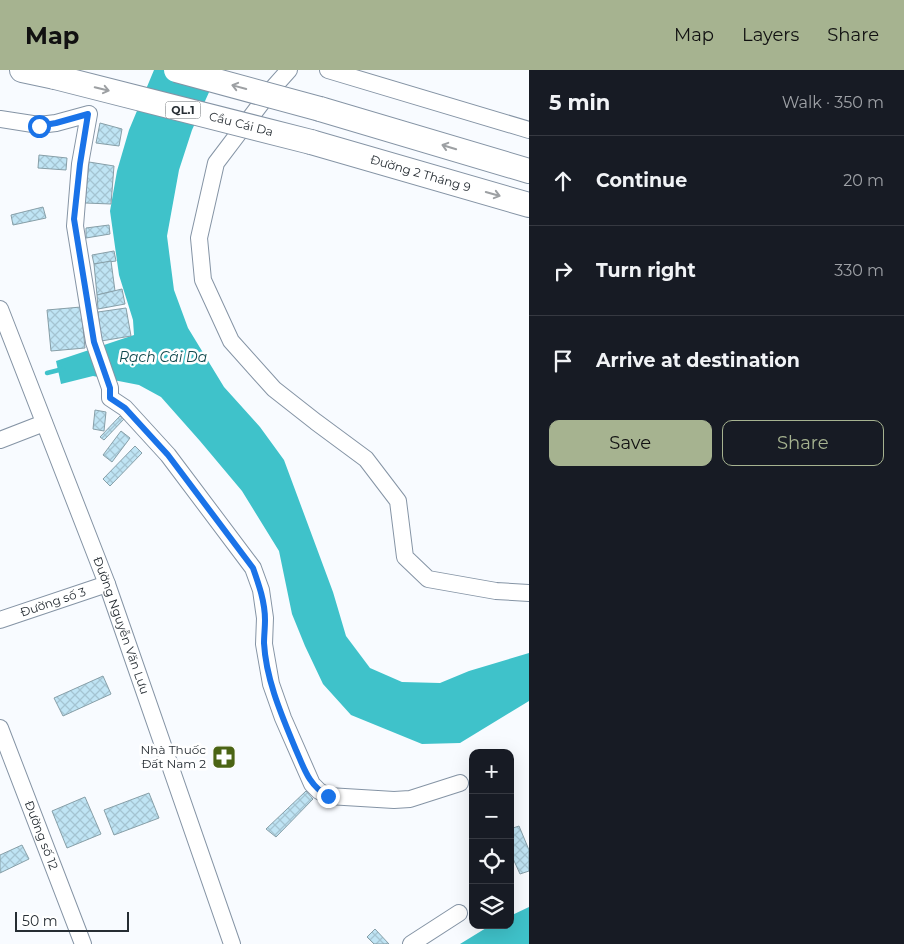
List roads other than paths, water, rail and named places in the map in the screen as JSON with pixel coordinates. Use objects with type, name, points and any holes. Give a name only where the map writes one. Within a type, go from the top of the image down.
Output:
[{"type":"highway","name":"Cầu Cái Da","points":[[22,70],[311,142]]},
{"type":"highway","points":[[176,70],[320,109],[529,171]]},
{"type":"highway","name":"Đường 2 Tháng 9","points":[[311,142],[529,205]]},
{"type":"street","points":[[289,70],[272,89],[216,163],[199,238],[203,280],[231,341],[274,389],[366,459],[393,494],[398,501],[405,557],[428,579],[496,591],[529,593]]},
{"type":"street","points":[[332,71],[529,130]]},
{"type":"street","points":[[0,119],[39,126],[88,114],[74,219],[94,342],[110,388],[110,398],[125,408],[168,455],[253,568],[261,590],[265,618],[264,644],[271,684],[283,718],[312,784],[328,796],[394,800],[410,799],[460,783]]},
{"type":"street","name":"Đường Nguyễn Văn Lưu","points":[[0,309],[107,584],[232,944]]},
{"type":"street","points":[[0,440],[44,423]]},
{"type":"street","name":"Đường số 3","points":[[0,620],[107,584]]},
{"type":"street","name":"Đường số 12","points":[[0,728],[83,944]]},
{"type":"street","points":[[411,944],[459,913]]},
{"type":"water","name":"Rạch Cái Da","points":[[154,70],[219,70],[192,130],[179,170],[167,236],[174,290],[188,328],[224,387],[260,427],[284,460],[333,592],[346,636],[370,668],[402,682],[440,683],[469,671],[529,653],[529,701],[460,743],[422,744],[351,715],[323,684],[292,614],[279,551],[242,491],[161,397],[139,385],[93,376],[61,384],[56,361],[134,335],[133,320],[119,275],[110,211],[117,171],[129,130]]},
{"type":"water","points":[[529,907],[529,944],[460,944],[484,929],[514,929],[514,914]]},
{"type":"waterway","points":[[47,373],[63,369]]},
{"type":"place","name":"Nhà Thuốc Đất Nam 2","points":[[224,757]]}]
